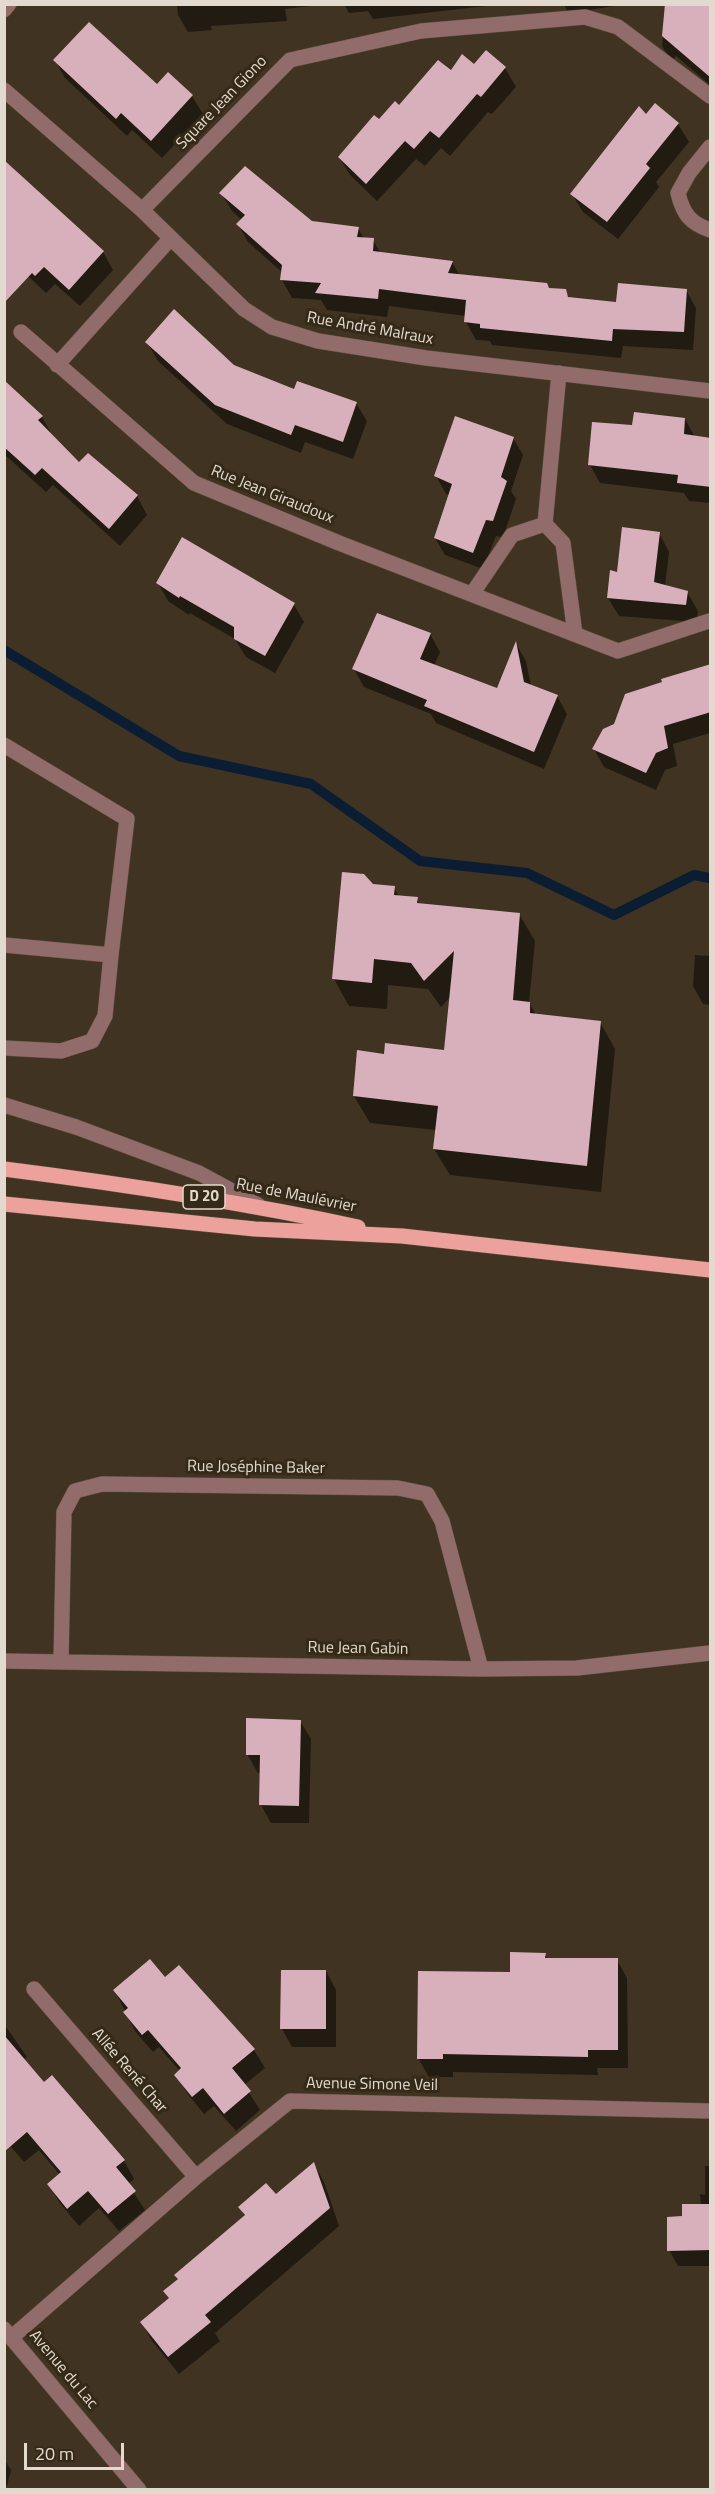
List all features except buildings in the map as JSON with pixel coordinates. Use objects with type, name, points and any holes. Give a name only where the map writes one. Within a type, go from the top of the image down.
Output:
[{"type":"main road","name":"Rue de Maulévrier","points":[[4,1169],[258,1205],[402,1236]]},
{"type":"main road","name":"Rue de Maulévrier","points":[[4,1204],[255,1229],[402,1236],[711,1270]]},
{"type":"street","points":[[4,10],[9,4]]},
{"type":"street","name":"Square Jean Giono","points":[[142,210],[290,60],[421,31],[585,17],[600,20],[618,27],[711,96]]},
{"type":"street","name":"Rue André Malraux","points":[[4,90],[142,210],[244,309],[272,327],[329,343],[426,358],[711,391]]},
{"type":"street","points":[[711,147],[689,173],[678,194],[682,212],[696,225],[711,230]]},
{"type":"street","points":[[57,365],[170,239]]},
{"type":"street","name":"Rue Jean Giraudoux","points":[[21,332],[194,483],[339,543],[618,651],[709,621]]},
{"type":"street","points":[[559,373],[545,524],[563,543],[575,634]]},
{"type":"street","points":[[472,594],[512,535],[545,524]]},
{"type":"street","points":[[4,745],[127,819],[105,1016],[92,1041],[61,1051],[4,1048]]},
{"type":"street","points":[[4,945],[111,955]]},
{"type":"street","points":[[4,1105],[76,1127],[199,1173],[258,1205]]},
{"type":"street","name":"Rue Joséphine Baker","points":[[62,1662],[64,1512],[75,1491],[102,1484],[398,1488],[427,1494],[442,1521],[481,1669]]},
{"type":"street","name":"Rue Jean Gabin","points":[[4,1661],[481,1669],[577,1668],[711,1653]]},
{"type":"street","name":"Allée René Char","points":[[34,1989],[196,2177]]},
{"type":"street","name":"Avenue Simone Veil","points":[[8,2333],[290,2101],[711,2111]]},
{"type":"street","name":"Avenue du Lac","points":[[8,2333],[140,2490]]},
{"type":"waterway","points":[[4,650],[179,756],[311,784],[420,861],[527,873],[614,915],[694,875],[710,878]]}]
